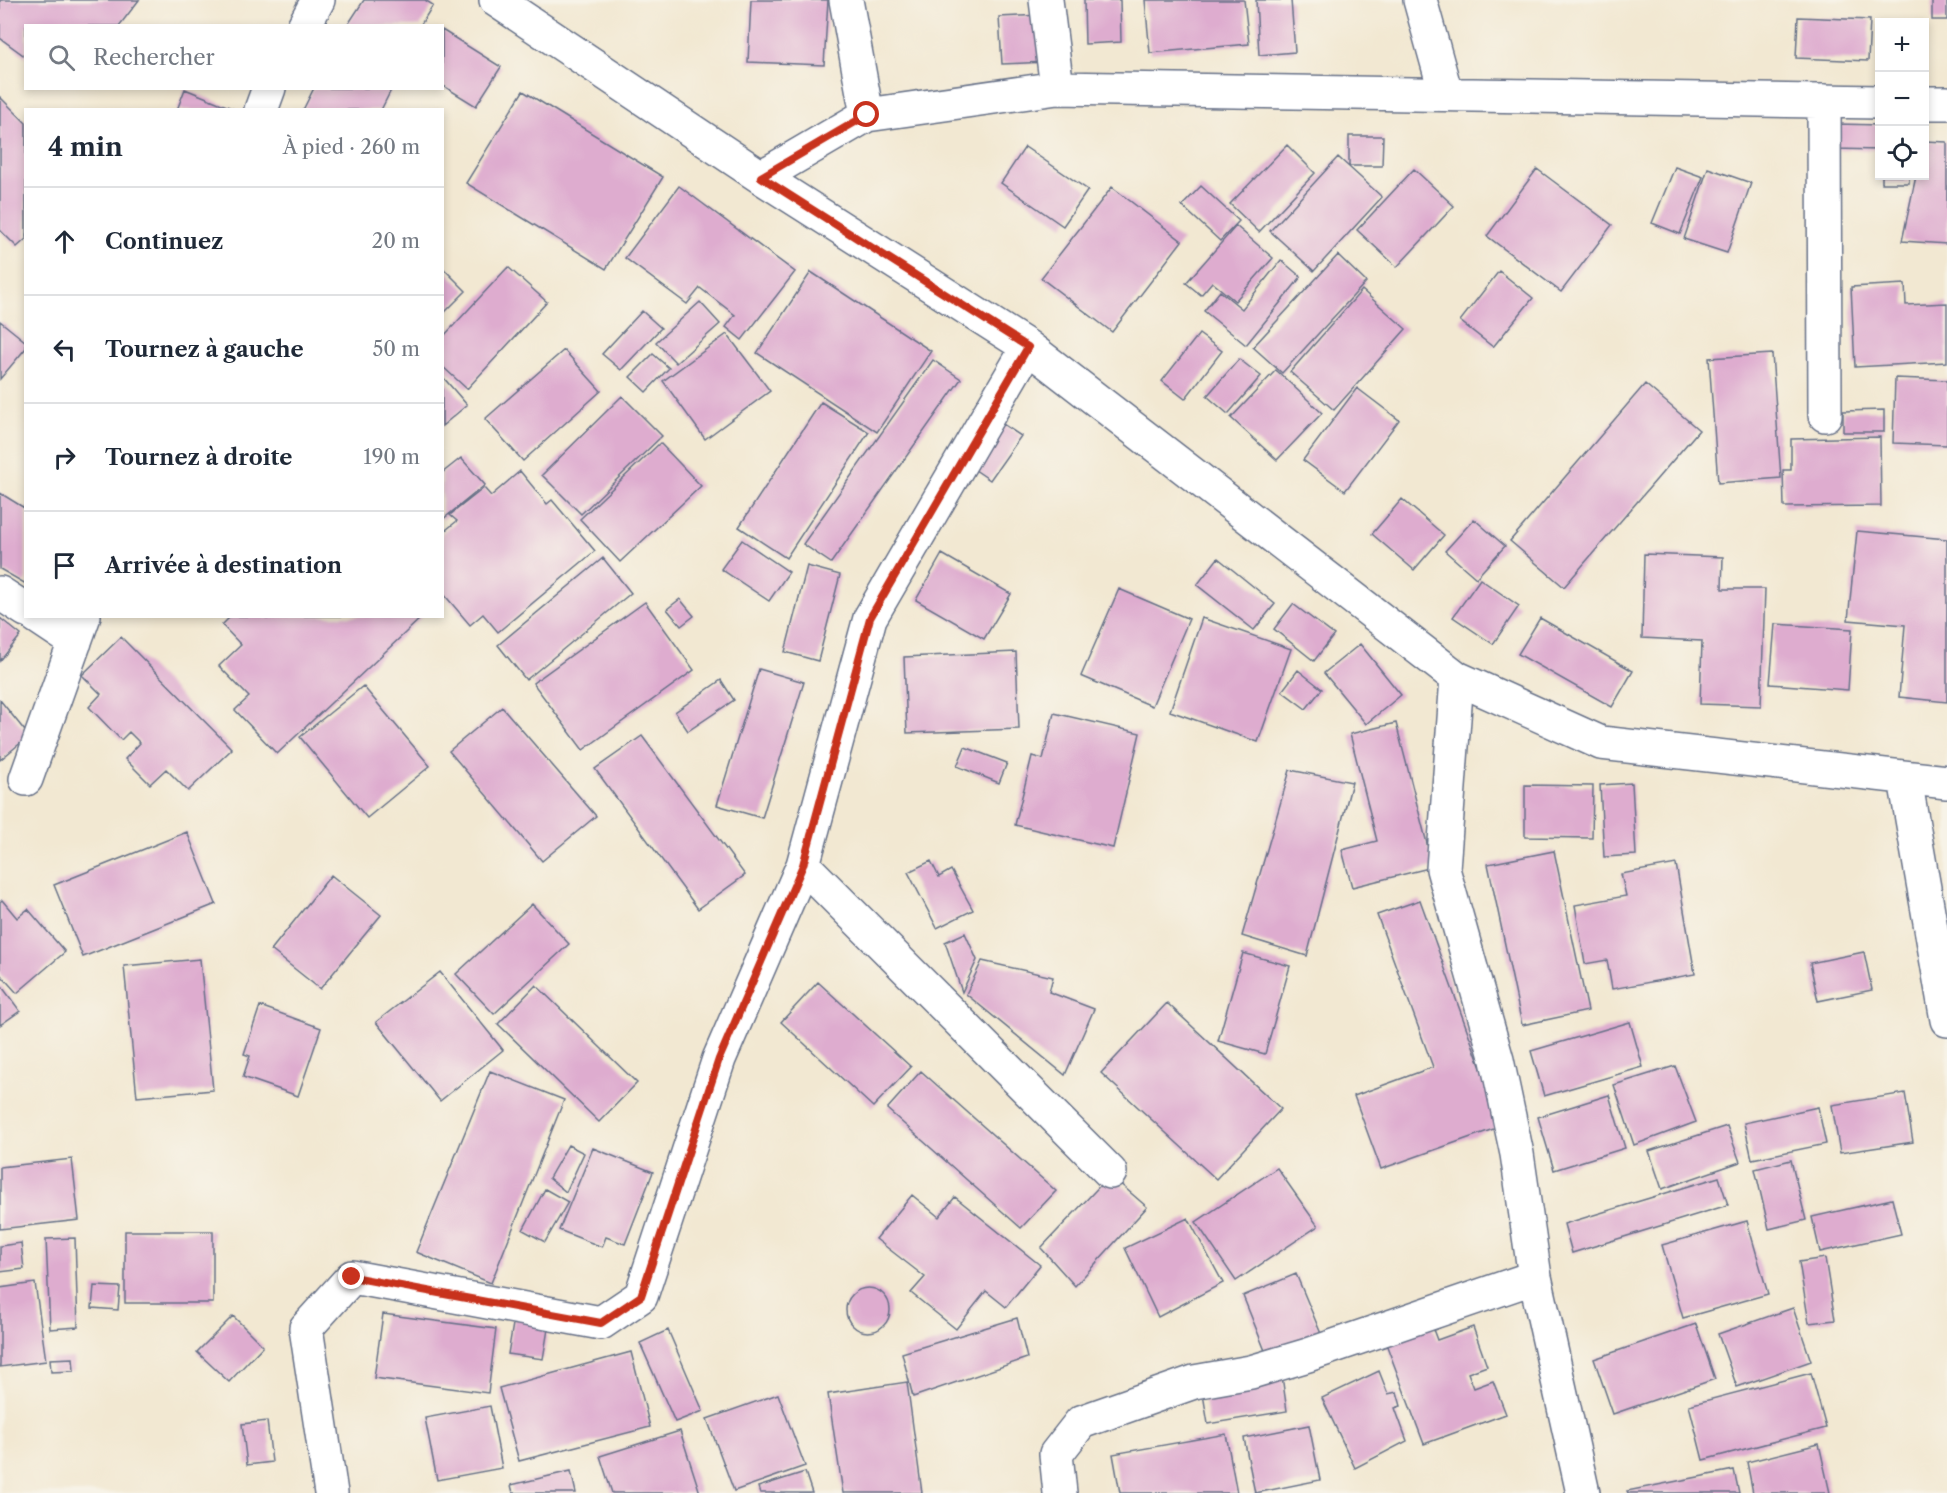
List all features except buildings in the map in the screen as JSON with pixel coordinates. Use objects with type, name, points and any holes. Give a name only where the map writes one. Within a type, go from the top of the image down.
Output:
[{"type":"street","points":[[305,24],[318,0]]},
{"type":"street","points":[[496,0],[761,177],[1028,347],[1457,678],[1600,743],[1947,782]]},
{"type":"street","points":[[846,0],[867,115]]},
{"type":"street","points":[[1046,0],[1057,88]]},
{"type":"street","points":[[1420,0],[1446,94]]},
{"type":"street","points":[[761,177],[867,115],[1057,88],[1875,102]]},
{"type":"street","points":[[262,108],[269,90]]},
{"type":"street","points":[[1824,101],[1825,415]]},
{"type":"street","points":[[1929,103],[1947,103]]},
{"type":"street","points":[[331,1493],[306,1328],[352,1277],[601,1323],[641,1296],[719,1059],[803,865],[870,618],[1028,347]]},
{"type":"street","points":[[0,593],[24,609]]},
{"type":"street","points":[[26,779],[79,629],[43,618]]},
{"type":"street","points":[[1457,678],[1443,869],[1497,1060],[1517,1154],[1535,1277],[1583,1493]]},
{"type":"street","points":[[1905,779],[1947,1020]]},
{"type":"street","points":[[803,865],[1110,1172]]},
{"type":"street","points":[[1060,1493],[1056,1454],[1081,1422],[1194,1382],[1251,1372],[1308,1355],[1535,1277]]},
{"type":"route","points":[[352,1277],[601,1323],[641,1296],[719,1059],[803,865],[870,618],[1028,347],[761,177],[867,115]]}]
